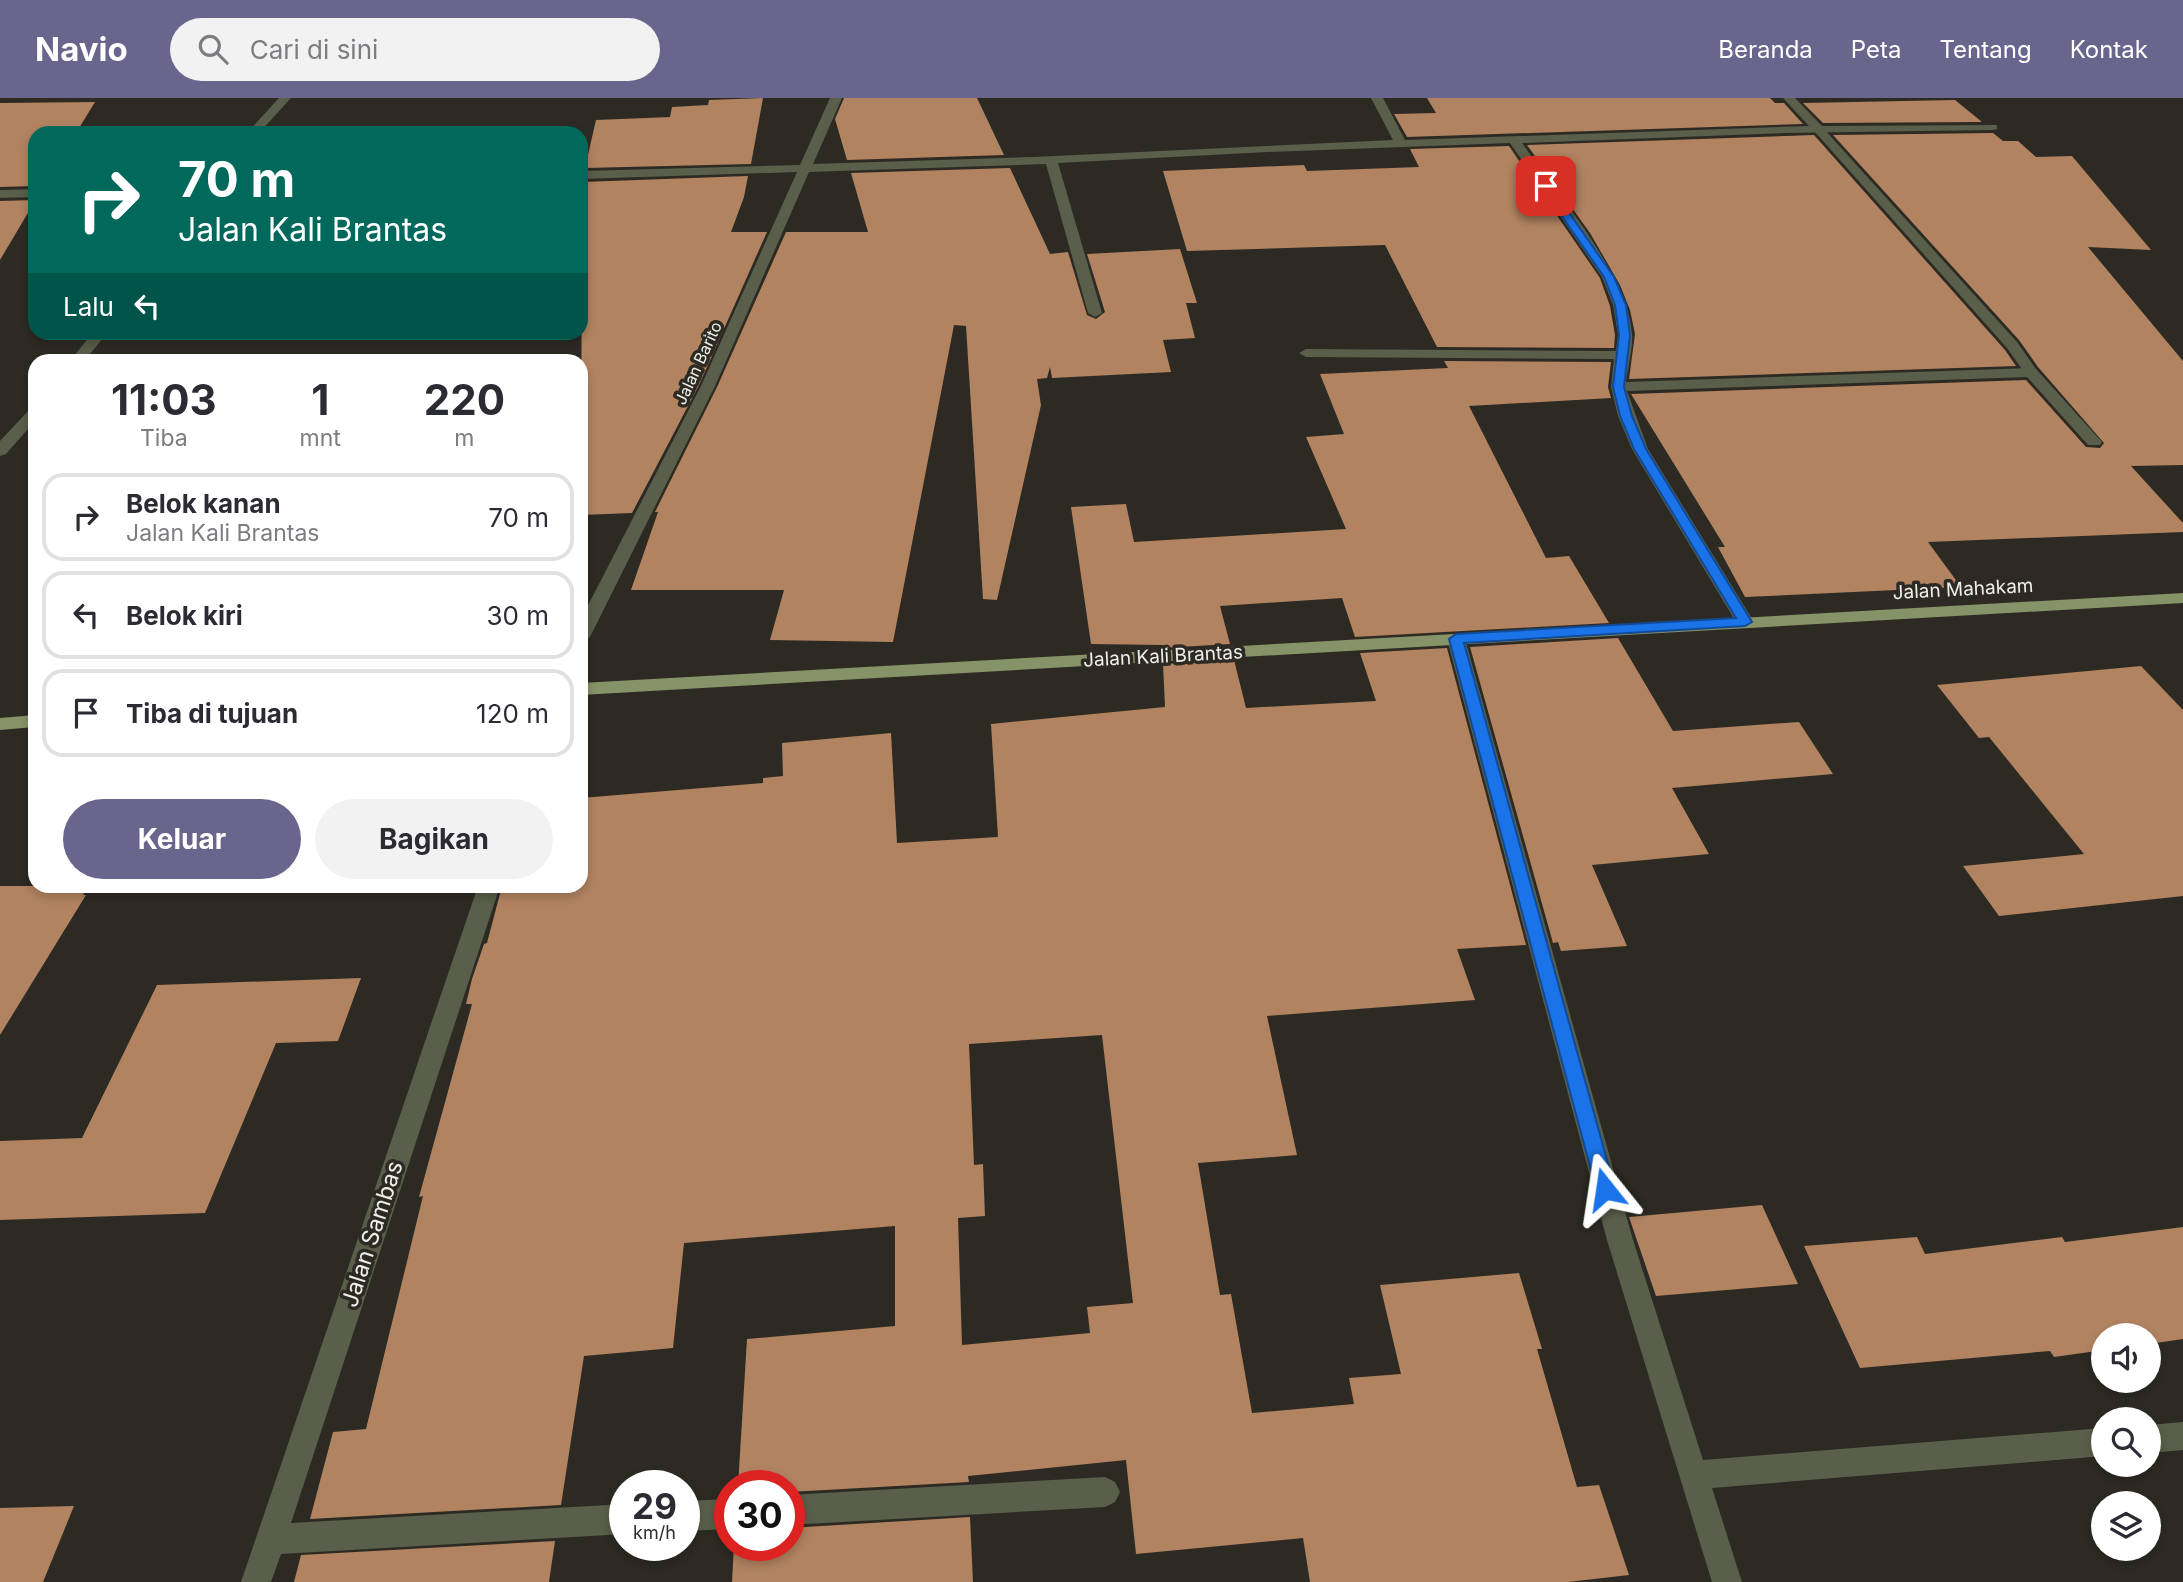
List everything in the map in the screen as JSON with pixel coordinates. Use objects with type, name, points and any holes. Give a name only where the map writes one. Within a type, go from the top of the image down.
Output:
[{"type":"main road","name":"Jalan Mahakam","points":[[1745,622],[2183,598]]},
{"type":"main road","name":"Jalan Kali Brantas","points":[[588,689],[1745,622]]},
{"type":"main road","points":[[0,724],[28,722]]},
{"type":"street","points":[[259,126],[285,98]]},
{"type":"street","name":"Jalan Barito","points":[[588,623],[708,387],[836,98]]},
{"type":"street","points":[[1377,98],[1401,144]]},
{"type":"street","points":[[1789,98],[2011,345],[2031,372],[2094,442]]},
{"type":"street","points":[[588,175],[1051,160],[1514,140],[1993,127]]},
{"type":"street","points":[[1514,140],[1609,277],[1620,305],[1625,335],[1618,387],[1626,416],[1640,449],[1745,622]]},
{"type":"street","points":[[1051,160],[1095,313]]},
{"type":"street","points":[[0,194],[28,193]]},
{"type":"street","points":[[83,354],[94,340]]},
{"type":"street","points":[[1306,353],[1622,355]]},
{"type":"street","points":[[1618,387],[2031,372]]},
{"type":"street","points":[[0,450],[28,420]]},
{"type":"street","points":[[1456,639],[1620,1240],[1727,1582]]},
{"type":"street","name":"Jalan Sambas","points":[[256,1582],[487,893]]},
{"type":"street","points":[[2161,1438],[2183,1436]]},
{"type":"street","points":[[1694,1475],[2091,1443]]},
{"type":"street","points":[[805,1509],[1105,1492]]},
{"type":"street","points":[[270,1539],[609,1521]]},
{"type":"building","points":[[763,98],[751,164],[588,168],[588,155],[596,120],[670,117],[672,107],[708,105],[709,100]]},
{"type":"building","points":[[844,98],[977,98],[1004,155],[847,160],[835,119]]},
{"type":"building","points":[[1427,98],[1770,98],[1775,103],[1784,103],[1803,124],[1407,137],[1394,114],[1436,113]]},
{"type":"building","points":[[1955,100],[1982,122],[1823,123],[1803,103]]},
{"type":"building","points":[[95,102],[80,126],[28,126],[28,186],[0,187],[0,103]]},
{"type":"building","points":[[1993,133],[2003,141],[2018,141],[2036,157],[2072,156],[2151,250],[2088,247],[2183,361],[2183,465],[2131,466],[2183,523],[2183,532],[1928,542],[1961,587],[1745,597],[1718,547],[1725,547],[1631,394],[2026,380],[2086,447],[2100,448],[2104,443],[2038,367],[2019,340],[1833,135]]},
{"type":"building","points":[[1814,135],[2005,350],[2016,366],[1629,379],[1635,334],[1630,310],[1620,285],[1590,233],[1527,145]]},
{"type":"building","points":[[1509,146],[1600,278],[1610,306],[1615,335],[1614,348],[1437,347],[1385,245],[1187,251],[1163,171],[1304,165],[1307,171],[1419,167],[1410,149]]},
{"type":"building","points":[[1010,168],[1050,254],[1068,252],[1087,315],[1096,319],[1105,312],[1087,254],[1180,249],[1197,303],[1186,303],[1195,338],[1163,340],[1171,372],[1052,378],[1050,367],[1047,378],[1037,379],[1041,405],[997,600],[983,599],[966,326],[954,325],[893,642],[770,640],[784,590],[631,590],[658,512],[655,512],[717,387],[786,232],[868,232],[851,173]]},
{"type":"building","points":[[748,176],[744,197],[731,232],[767,232],[699,385],[632,513],[588,515],[588,354],[581,354],[582,340],[588,340],[588,182]]},
{"type":"building","points":[[28,200],[28,213],[0,260],[0,201]]},
{"type":"building","points":[[1444,361],[1611,362],[1608,387],[1611,398],[1469,406],[1546,558],[1569,556],[1609,623],[1355,637],[1342,598],[1220,606],[1230,644],[1163,648],[1163,645],[1091,644],[1071,507],[1126,504],[1134,542],[1346,529],[1306,437],[1344,434],[1320,374],[1448,368]]},
{"type":"building","points":[[1618,638],[1673,731],[1799,722],[1833,774],[1672,788],[1709,854],[1592,865],[1627,946],[1561,951],[1558,942],[1553,943],[1470,647]]},
{"type":"building","points":[[1447,648],[1526,945],[1457,949],[1475,1000],[1267,1016],[1297,1155],[1198,1163],[1220,1295],[1231,1294],[1252,1413],[1354,1404],[1349,1378],[1401,1374],[1380,1285],[1519,1273],[1542,1349],[1537,1349],[1577,1487],[1599,1485],[1629,1575],[1568,1582],[1310,1582],[1303,1538],[1136,1554],[1126,1460],[968,1476],[969,1482],[805,1491],[805,1470],[739,1470],[747,1339],[895,1326],[895,1226],[684,1243],[673,1348],[584,1356],[561,1505],[310,1519],[333,1432],[366,1429],[423,1196],[419,1197],[472,1004],[466,1004],[472,979],[484,944],[487,943],[500,893],[588,893],[588,797],[763,783],[763,778],[783,776],[782,743],[891,733],[897,843],[998,837],[991,724],[1165,707],[1163,664],[1234,660],[1246,708],[1376,701],[1360,653]],"holes":[[[1102,1035],[1133,1303],[1087,1307],[1090,1333],[962,1345],[958,1218],[985,1216],[983,1164],[974,1165],[969,1044]]]},
{"type":"building","points":[[2141,666],[2183,710],[2183,896],[1999,916],[1963,866],[2084,854],[1989,737],[1979,738],[1937,685]]},
{"type":"building","points":[[0,886],[28,886],[28,893],[84,893],[83,895],[86,895],[0,1035]]},
{"type":"building","points":[[361,978],[338,1041],[276,1043],[205,1213],[0,1220],[0,1141],[82,1138],[157,985]]},
{"type":"building","points":[[1762,1205],[1798,1284],[1656,1296],[1629,1217]]},
{"type":"building","points":[[2183,1227],[2183,1339],[2161,1342],[2161,1323],[2091,1323],[2091,1352],[2054,1357],[2050,1351],[1860,1368],[1804,1246],[1917,1237],[1925,1254],[2062,1237],[2065,1242]]},
{"type":"building","points":[[74,1506],[43,1582],[0,1582],[0,1508]]},
{"type":"building","points":[[970,1517],[973,1582],[732,1582],[733,1561],[805,1561],[805,1527]]},
{"type":"building","points":[[555,1541],[549,1582],[294,1582],[301,1555]]},
{"type":"route","points":[[1546,186],[1609,277],[1620,305],[1625,335],[1618,387],[1626,416],[1640,449],[1745,622],[1456,639],[1605,1189]]}]
